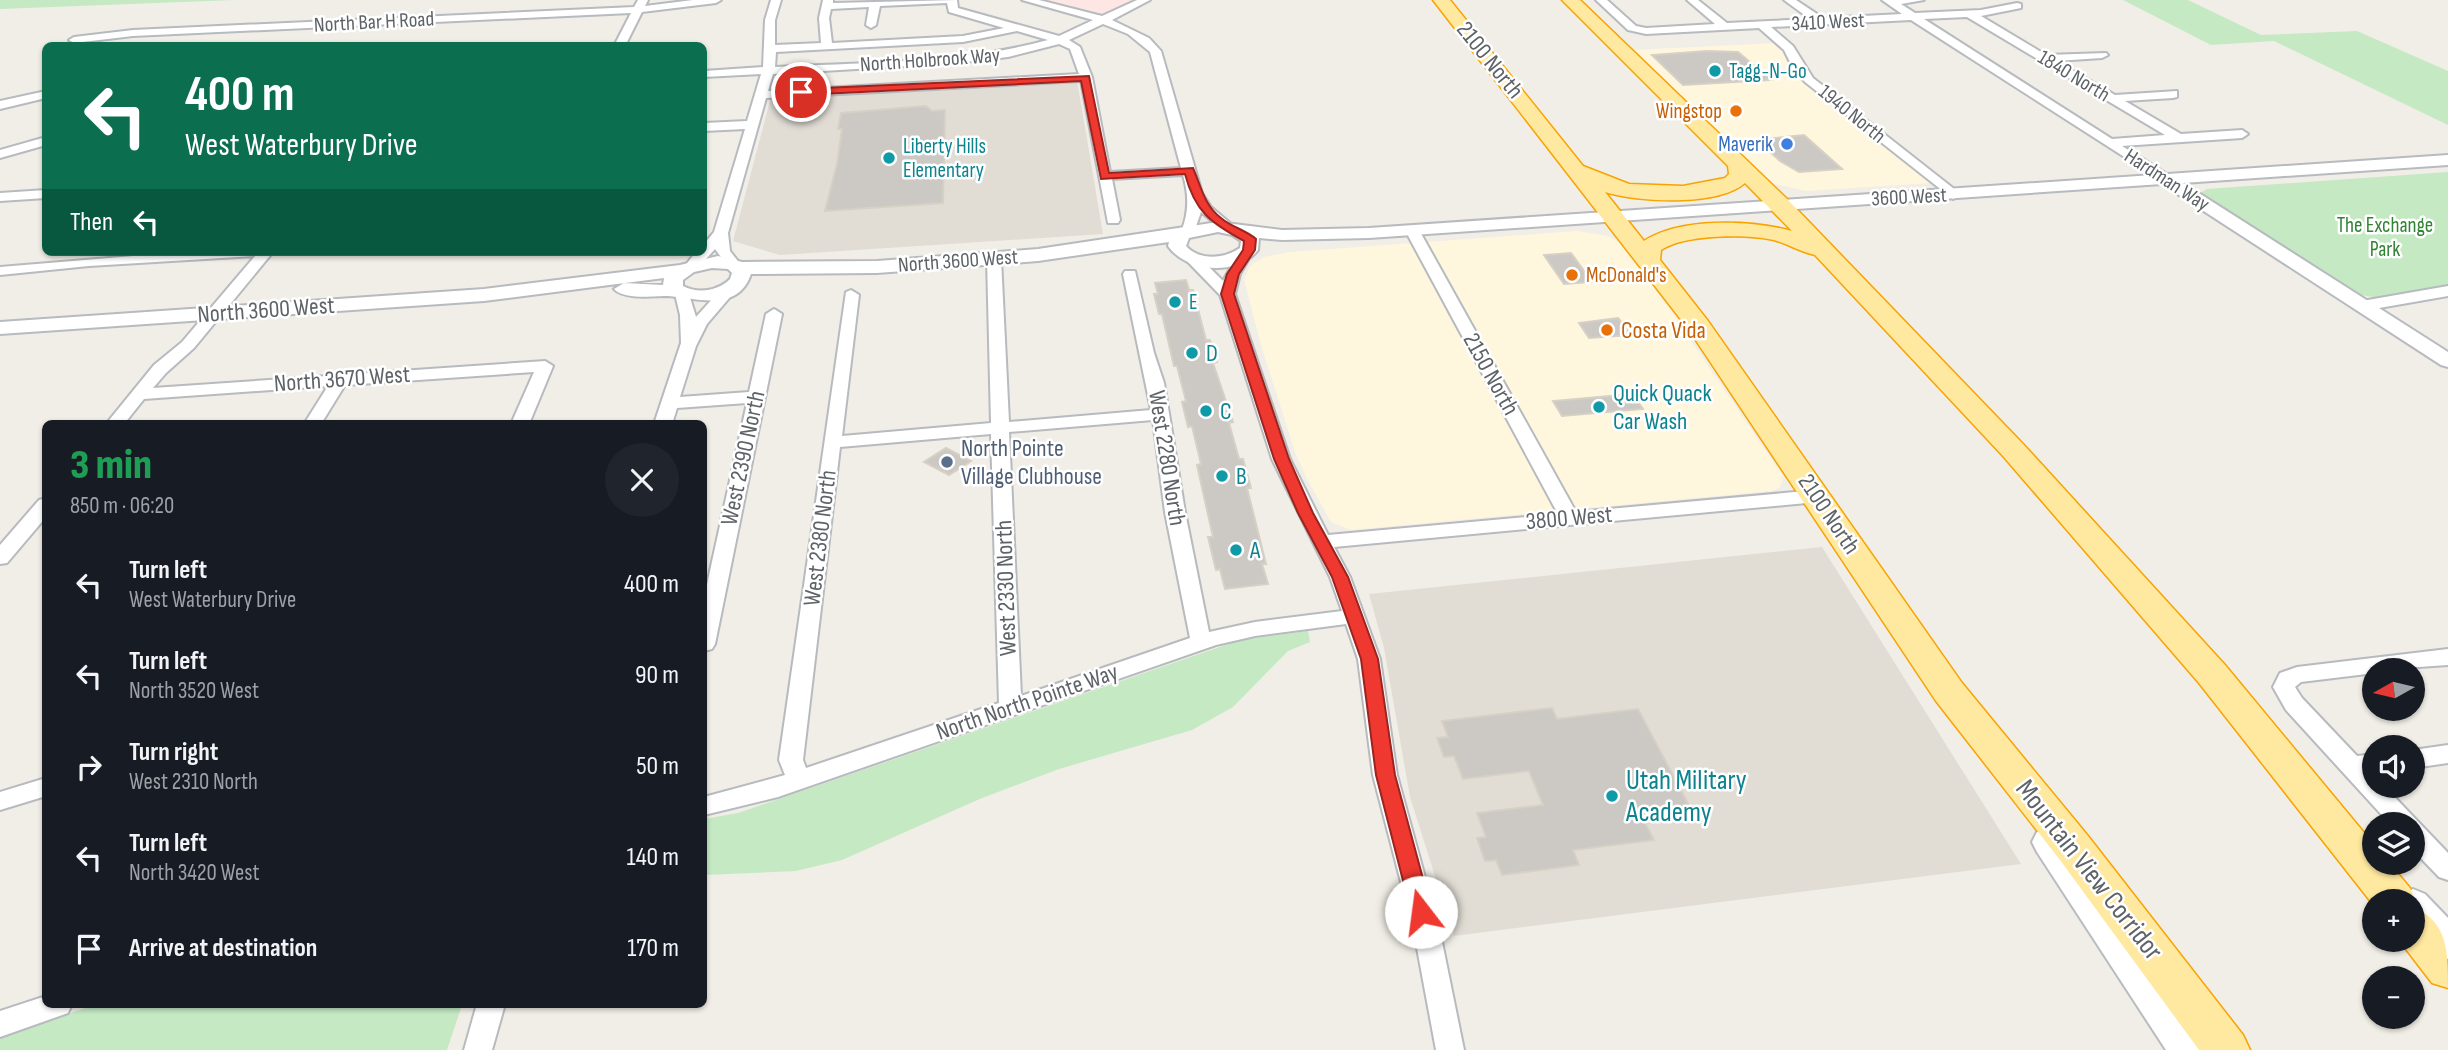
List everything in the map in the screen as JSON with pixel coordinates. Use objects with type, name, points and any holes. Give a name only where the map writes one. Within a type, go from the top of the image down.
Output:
[{"type":"highway","name":"2100 North","points":[[1441,0],[1699,326],[1949,692]]},
{"type":"highway","points":[[1570,0],[1779,204],[2021,459],[2212,674],[2385,889]]},
{"type":"highway","points":[[1574,165],[1595,180],[1617,189],[1652,193],[1729,186],[1738,180],[1738,164]]},
{"type":"highway","points":[[1648,260],[1650,247],[1668,237],[1749,230],[1788,237],[1831,257]]},
{"type":"highway","name":"Mountain View Corridor","points":[[1949,692],[2074,849],[2227,1050]]},
{"type":"highway","points":[[2425,940],[2448,969]]},
{"type":"main road","points":[[2212,674],[2362,846]]},
{"type":"main road","name":"2100 North","points":[[1949,692],[2188,1050]]},
{"type":"main road","points":[[2387,875],[2400,889]]},
{"type":"main road","points":[[2425,917],[2448,943]]},
{"type":"street","name":"North Bar H Road","points":[[74,40],[163,32],[716,0]]},
{"type":"street","points":[[664,420],[688,346],[700,322],[742,276],[736,266],[726,259],[722,250],[721,233],[768,70],[771,49],[770,20],[776,0]]},
{"type":"street","points":[[1027,0],[1103,21],[1136,32],[1148,40],[1155,51],[1195,193],[1206,210],[1250,239],[1251,245],[1233,274],[1227,294]]},
{"type":"street","name":"North Holbrook Way","points":[[707,74],[974,59],[1027,50],[1060,40],[1145,0]]},
{"type":"street","name":"3410 West","points":[[1601,0],[1630,27],[1638,30],[1914,18],[1970,14],[2017,6]]},
{"type":"street","points":[[1692,0],[1725,27]]},
{"type":"street","points":[[1790,0],[1804,0]]},
{"type":"street","points":[[1790,0],[1821,22]]},
{"type":"street","points":[[1888,1],[1919,0]]},
{"type":"street","name":"Hardman Way","points":[[1888,1],[2448,360]]},
{"type":"street","points":[[827,46],[824,18],[828,3],[875,3],[952,11],[1060,40],[1075,47],[1086,78],[1113,220]]},
{"type":"street","points":[[871,25],[875,3]]},
{"type":"street","points":[[621,42],[641,5]]},
{"type":"street","name":"1840 North","points":[[1970,14],[2178,138]]},
{"type":"street","name":"1940 North","points":[[1762,25],[1789,48],[1800,70],[1809,80],[1953,194]]},
{"type":"street","points":[[771,49],[964,39],[1017,28]]},
{"type":"street","points":[[150,42],[163,32]]},
{"type":"street","points":[[2044,58],[2102,55]]},
{"type":"street","points":[[761,94],[1086,78]]},
{"type":"street","points":[[2112,99],[2173,94]]},
{"type":"street","points":[[0,105],[42,95]]},
{"type":"street","points":[[707,127],[752,125]]},
{"type":"street","points":[[2109,143],[2242,134]]},
{"type":"street","points":[[0,154],[42,142]]},
{"type":"street","name":"3600 West","points":[[1369,233],[2448,160]]},
{"type":"street","points":[[1104,176],[1189,171]]},
{"type":"street","points":[[1195,193],[1193,220],[1186,233],[1177,241],[1177,246],[1179,251],[1191,258],[1227,294],[1281,459],[1355,616],[1370,659],[1385,775],[1427,932],[1450,1050]]},
{"type":"street","points":[[0,197],[42,194]]},
{"type":"street","name":"North 3600 West","points":[[1038,256],[1186,233],[1207,227],[1233,229]]},
{"type":"street","points":[[1233,229],[1282,234],[1369,233]]},
{"type":"street","name":"2150 North","points":[[1412,230],[1570,518]]},
{"type":"street","points":[[707,248],[721,233]]},
{"type":"street","points":[[1245,254],[1343,240],[1369,233]]},
{"type":"street","name":"North 3600 West","points":[[0,328],[484,295],[687,269],[709,263],[736,266],[877,267],[1038,256],[1149,254],[1215,262],[1245,254]]},
{"type":"street","points":[[0,271],[94,257],[126,256]]},
{"type":"street","points":[[117,420],[263,256]]},
{"type":"street","points":[[688,346],[688,314],[680,293],[671,284],[699,256]]},
{"type":"street","name":"West 2330 North","points":[[994,259],[1010,708]]},
{"type":"street","name":"North 3600 West","points":[[484,295],[563,295],[628,289],[700,296],[730,289],[837,276],[877,267]]},
{"type":"street","name":"West 2280 North","points":[[1130,274],[1161,414],[1175,512],[1201,642]]},
{"type":"street","name":"West 2380 North","points":[[799,780],[791,760],[850,295]]},
{"type":"street","points":[[2362,306],[2445,295]]},
{"type":"street","name":"West 2390 North","points":[[707,630],[774,314]]},
{"type":"street","name":"North 3600 West","points":[[0,333],[48,325]]},
{"type":"street","name":"North 3670 West","points":[[139,394],[545,366],[522,420]]},
{"type":"street","points":[[315,420],[340,380]]},
{"type":"street","points":[[670,403],[757,397]]},
{"type":"street","points":[[832,442],[1161,414]]},
{"type":"street","name":"3800 West","points":[[1322,542],[1817,496]]},
{"type":"street","points":[[0,558],[42,509]]},
{"type":"street","name":"North North Pointe Way","points":[[707,805],[770,790],[1201,642],[1255,629],[1355,616]]},
{"type":"street","points":[[2362,764],[2289,698],[2284,689],[2286,682],[2297,675],[2448,657]]},
{"type":"street","points":[[2425,757],[2448,754]]},
{"type":"street","points":[[0,802],[42,788]]},
{"type":"street","points":[[2425,846],[2448,870]]},
{"type":"street","points":[[0,1024],[46,1008]]},
{"type":"street","points":[[478,1050],[490,1008]]},
{"type":"shaded area","points":[[1047,0],[1135,0],[1114,12],[1103,14]]},
{"type":"shaded area","points":[[1777,43],[1787,52],[1798,77],[1930,183],[1806,191],[1770,183],[1633,50]]},
{"type":"shaded area","points":[[1077,80],[1103,234],[780,255],[733,241],[771,97]]},
{"type":"shaded area","points":[[1577,231],[1608,236],[1621,244],[1667,305],[1782,475],[1779,488],[1771,491],[1351,530],[1331,522],[1295,452],[1260,342],[1244,279],[1250,266],[1264,257],[1290,252]]},
{"type":"shaded area","points":[[1822,547],[2021,864],[1454,936],[1410,797],[1384,648],[1369,594]]},
{"type":"green space","points":[[0,0],[234,0],[0,9]]},
{"type":"green space","points":[[2123,0],[2188,0],[2261,35],[2357,31],[2448,71],[2448,125],[2274,41],[2211,45]]},
{"type":"green space","name":"The Exchange Park","points":[[2448,172],[2448,287],[2384,299],[2361,295],[2204,196],[2202,192],[2207,189]]},
{"type":"green space","points":[[1308,631],[1310,642],[1288,651],[1233,707],[1192,730],[1059,769],[982,798],[842,860],[796,871],[707,875],[707,818],[738,813],[1240,640]]},
{"type":"green space","points":[[85,1008],[461,1008],[447,1050],[0,1050],[0,1037]]},
{"type":"building","name":"Tagg-N-Go","points":[[1738,52],[1771,80],[1683,85],[1652,55]]},
{"type":"building","name":"Liberty Hills Elementary","points":[[926,106],[932,111],[945,110],[943,203],[825,211],[837,164],[842,129],[838,129],[841,113]]},
{"type":"building","points":[[1804,135],[1842,169],[1799,172],[1780,161],[1757,140]]},
{"type":"building","name":"McDonald's","points":[[1571,253],[1592,282],[1564,284],[1544,255]]},
{"type":"building","points":[[1186,280],[1189,290],[1193,290],[1206,340],[1210,340],[1217,362],[1213,363],[1233,422],[1229,423],[1251,488],[1247,488],[1266,564],[1262,564],[1268,584],[1225,589],[1220,569],[1216,570],[1208,537],[1213,537],[1197,465],[1201,464],[1192,426],[1188,427],[1182,402],[1186,401],[1177,366],[1174,366],[1162,314],[1159,314],[1154,294],[1158,294],[1155,283]]},
{"type":"building","name":"Costa Vida","points":[[1618,318],[1632,335],[1589,338],[1579,323]]},
{"type":"building","name":"Quick Quack Car Wash","points":[[1632,394],[1643,409],[1562,416],[1553,401]]},
{"type":"building","name":"North Pointe Village Clubhouse","points":[[946,448],[971,461],[949,475],[924,462]]},
{"type":"building","name":"Utah Military Academy","points":[[1552,708],[1557,719],[1638,709],[1694,815],[1644,821],[1654,840],[1573,850],[1579,865],[1502,875],[1496,860],[1485,861],[1477,838],[1486,837],[1477,813],[1543,805],[1529,771],[1463,779],[1454,756],[1444,757],[1437,738],[1448,737],[1442,721]]},
{"type":"place","name":"Tagg-N-Go","points":[[1715,71]]},
{"type":"place","name":"Wingstop","points":[[1736,111]]},
{"type":"place","name":"Maverik","points":[[1787,144]]},
{"type":"place","name":"Liberty Hills Elementary","points":[[889,158]]},
{"type":"place","name":"McDonald's","points":[[1572,275]]},
{"type":"place","name":"E","points":[[1175,302]]},
{"type":"place","name":"Costa Vida","points":[[1607,330]]},
{"type":"place","name":"D","points":[[1192,353]]},
{"type":"place","name":"Quick Quack Car Wash","points":[[1599,407]]},
{"type":"place","name":"C","points":[[1206,411]]},
{"type":"place","name":"North Pointe Village Clubhouse","points":[[947,462]]},
{"type":"place","name":"B","points":[[1222,476]]},
{"type":"place","name":"A","points":[[1236,550]]},
{"type":"place","name":"Utah Military Academy","points":[[1612,796]]},
{"type":"route","points":[[801,92],[1086,78],[1104,176],[1189,171],[1195,193],[1206,210],[1217,221],[1250,239],[1249,250],[1233,274],[1227,294],[1281,459],[1340,577],[1370,659],[1385,775],[1421,912]]}]
